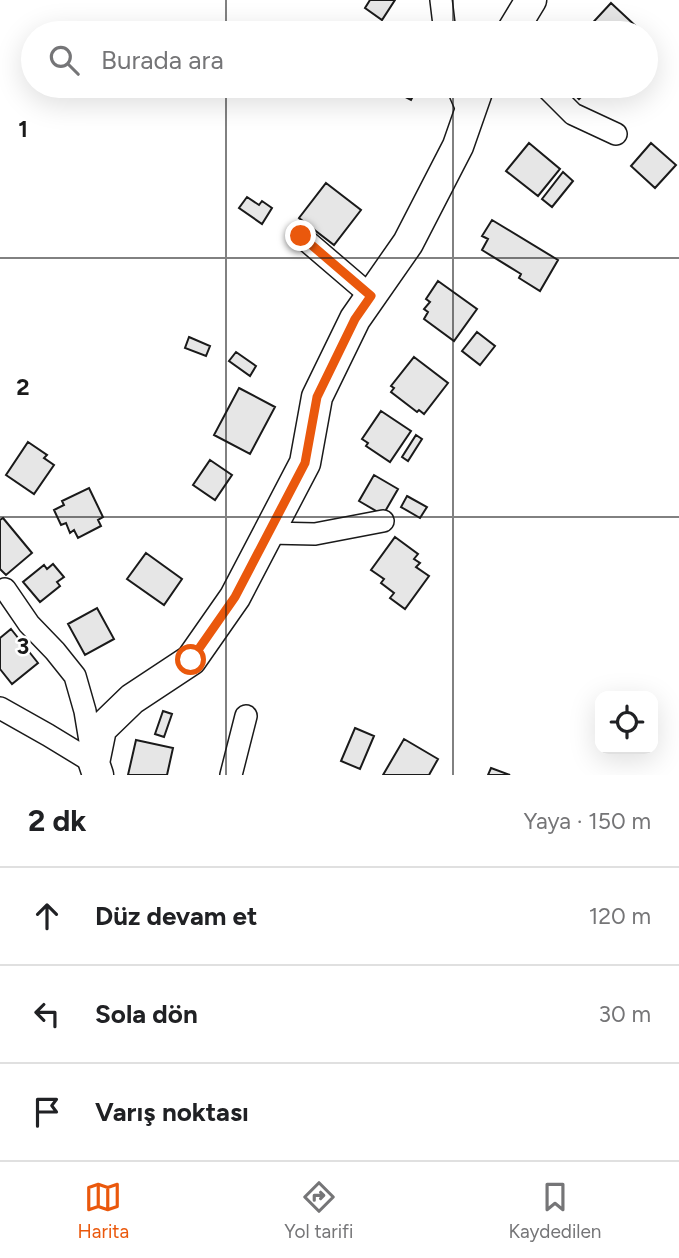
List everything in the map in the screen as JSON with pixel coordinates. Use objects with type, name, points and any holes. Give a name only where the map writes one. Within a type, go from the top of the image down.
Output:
[{"type":"street","points":[[441,0],[444,21]]},
{"type":"street","points":[[518,21],[531,0]]},
{"type":"street","points":[[462,98],[469,114]]},
{"type":"street","points":[[96,769],[101,729],[132,699],[191,660],[235,597],[305,463],[317,397],[355,319],[408,243],[458,146],[475,98]]},
{"type":"street","points":[[557,98],[573,114],[616,134]]},
{"type":"street","points":[[301,236],[371,296]]},
{"type":"street","points":[[269,533],[315,534],[383,521]]},
{"type":"street","points":[[5,589],[29,624],[75,676],[96,769]]},
{"type":"street","points":[[0,708],[48,734],[96,769]]},
{"type":"street","points":[[231,775],[246,716]]},
{"type":"building","points":[[370,0],[395,0],[382,20],[365,8]]},
{"type":"building","points":[[611,3],[630,21],[594,21]]},
{"type":"building","points":[[529,143],[560,169],[538,196],[506,171]]},
{"type":"building","points":[[651,143],[676,165],[655,188],[631,166]]},
{"type":"building","points":[[563,172],[573,181],[552,207],[542,199]]},
{"type":"building","points":[[326,183],[361,210],[334,245],[299,218]]},
{"type":"building","points":[[247,197],[259,205],[262,201],[272,208],[262,224],[239,208]]},
{"type":"building","points":[[492,220],[558,260],[540,291],[519,278],[521,274],[482,250],[488,239],[482,236]]},
{"type":"building","points":[[438,281],[477,309],[454,341],[424,319],[428,312],[424,309],[430,302],[426,299]]},
{"type":"building","points":[[477,332],[495,346],[480,365],[462,351]]},
{"type":"building","points":[[189,337],[210,346],[206,356],[185,348]]},
{"type":"building","points":[[236,352],[256,366],[250,376],[229,361]]},
{"type":"building","points":[[414,357],[448,383],[424,414],[419,410],[417,412],[391,392],[394,388],[391,386]]},
{"type":"building","points":[[239,388],[275,407],[250,454],[214,435]]},
{"type":"building","points":[[381,411],[411,431],[390,462],[366,446],[368,443],[362,439]]},
{"type":"building","points":[[416,435],[422,439],[408,461],[402,457]]},
{"type":"building","points":[[28,442],[47,455],[44,458],[54,465],[34,494],[6,475]]},
{"type":"building","points":[[210,460],[232,475],[215,500],[193,485]]},
{"type":"building","points":[[374,475],[398,489],[383,515],[359,501]]},
{"type":"building","points":[[89,488],[103,517],[98,520],[101,526],[78,538],[74,530],[70,533],[66,523],[61,525],[54,510],[64,505],[62,501]]},
{"type":"building","points":[[407,496],[427,507],[420,518],[401,507]]},
{"type":"building","points":[[3,518],[32,553],[6,575],[0,569],[0,520]]},
{"type":"building","points":[[395,537],[418,554],[414,559],[420,563],[416,567],[429,576],[405,609],[390,598],[394,593],[381,583],[384,579],[371,570]]},
{"type":"building","points":[[146,553],[182,579],[164,605],[127,579]]},
{"type":"building","points":[[53,564],[64,577],[57,582],[60,586],[40,602],[23,582],[44,565],[47,569]]},
{"type":"building","points":[[97,608],[114,639],[85,655],[68,624]]},
{"type":"building","points":[[11,629],[38,663],[12,684],[0,669],[0,638]]},
{"type":"building","points":[[163,711],[172,714],[164,737],[155,734]]},
{"type":"building","points":[[355,728],[374,736],[360,769],[341,761]]},
{"type":"building","points":[[404,739],[438,759],[429,775],[383,775]]},
{"type":"building","points":[[136,740],[173,748],[167,775],[128,775]]},
{"type":"building","points":[[491,768],[510,775],[488,775]]},
{"type":"route","points":[[191,660],[235,597],[305,463],[317,397],[355,319],[371,296],[301,236]]}]
